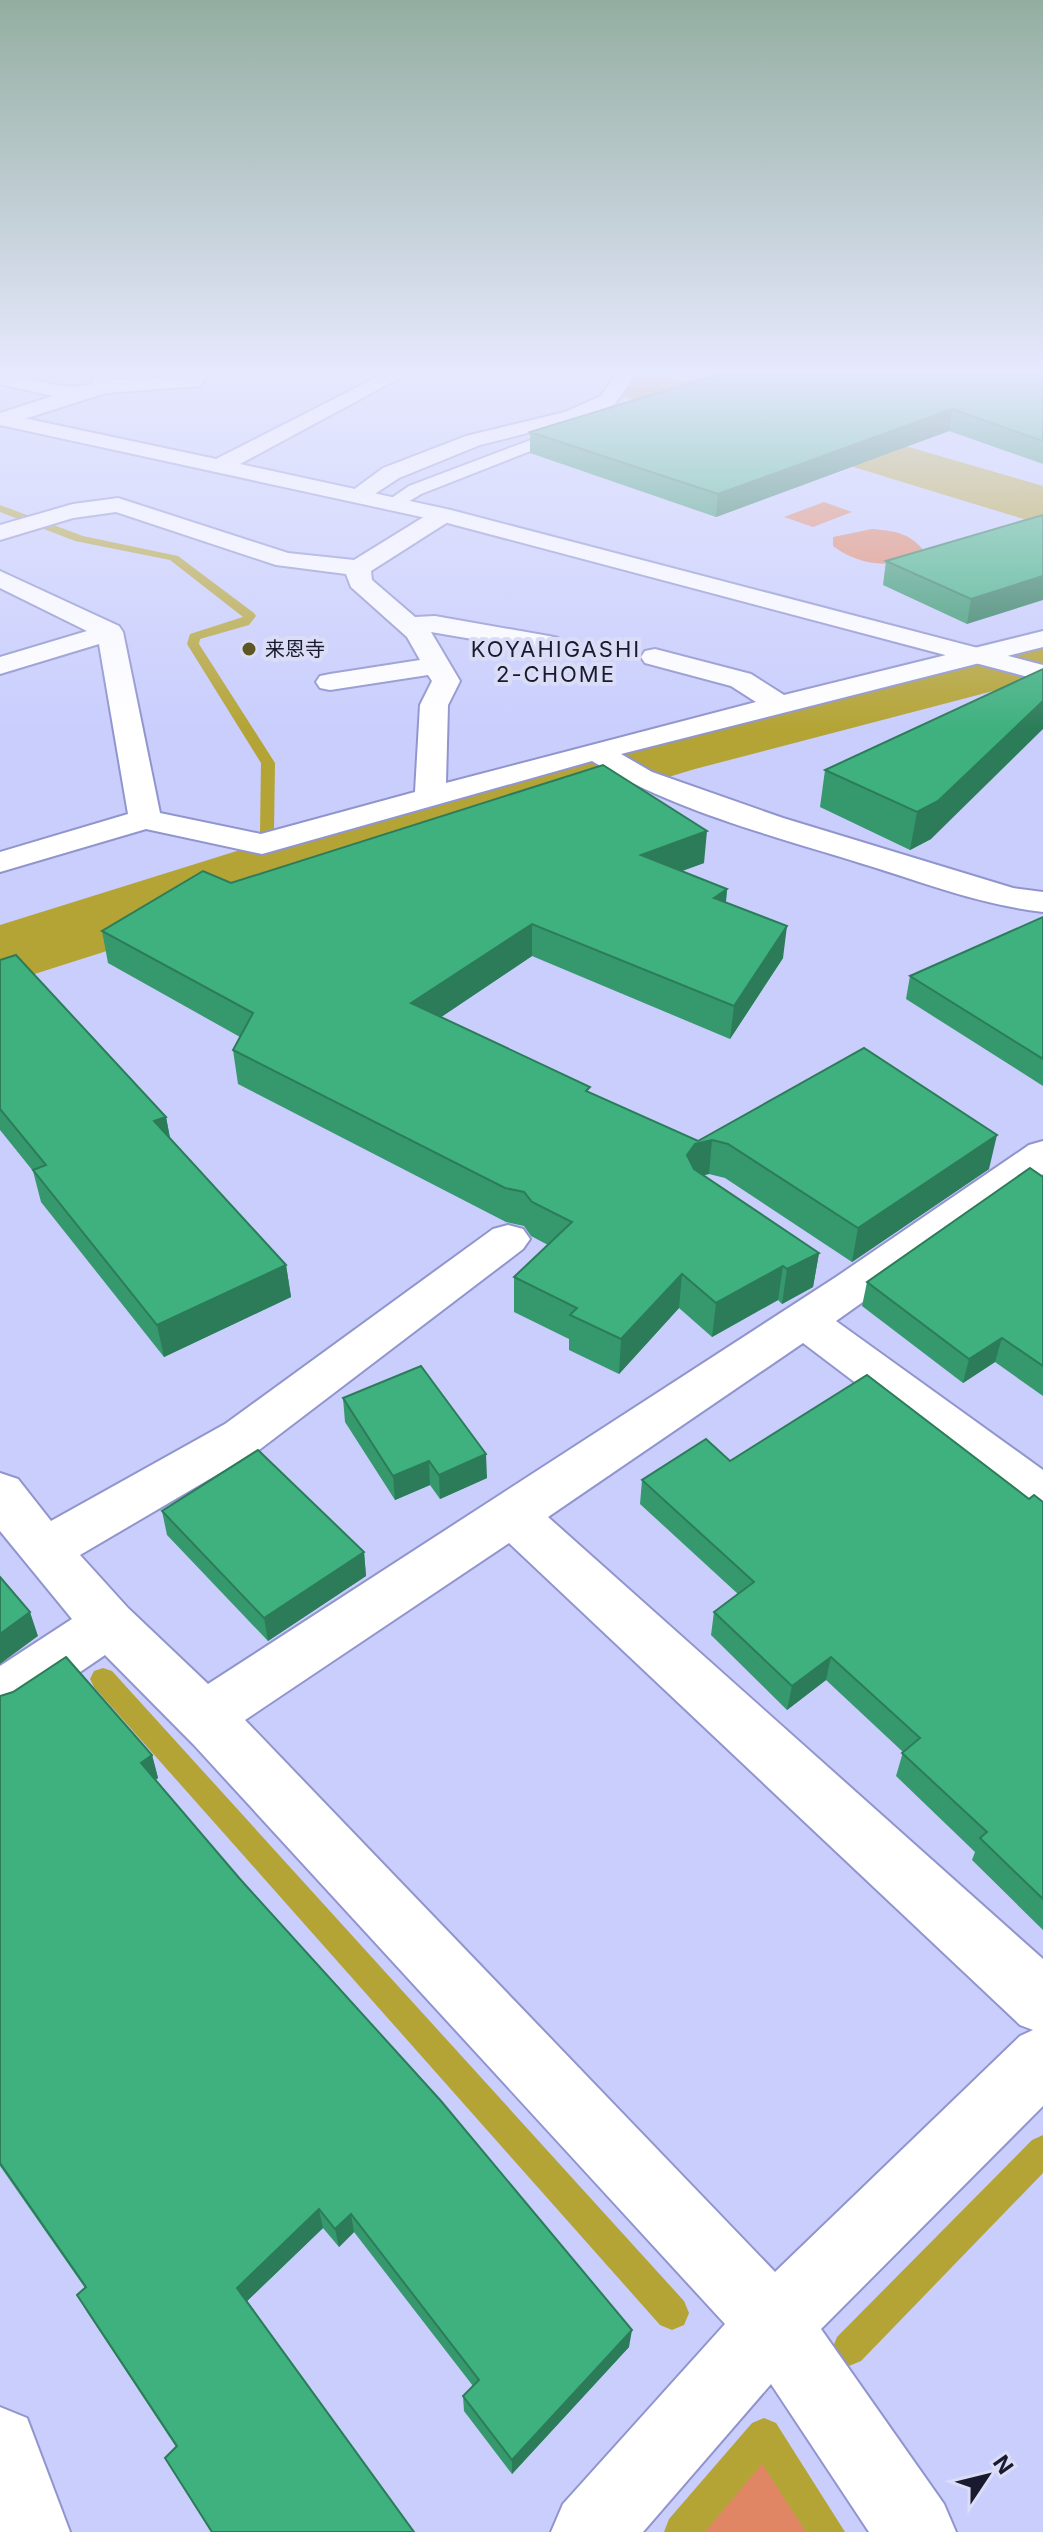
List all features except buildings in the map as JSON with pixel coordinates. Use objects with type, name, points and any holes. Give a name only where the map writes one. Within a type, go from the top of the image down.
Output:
[{"type":"street","points":[[343,493],[443,515],[1043,673]]},
{"type":"street","points":[[356,496],[362,493]]},
{"type":"street","points":[[0,533],[42,519],[97,506],[118,505],[285,560],[358,568],[443,515]]},
{"type":"street","points":[[358,568],[360,582],[418,633],[446,681],[434,705],[430,798]]},
{"type":"street","points":[[0,578],[110,632]]},
{"type":"street","points":[[409,625],[435,624],[549,644]]},
{"type":"street","points":[[0,666],[110,632]]},
{"type":"street","points":[[110,632],[145,819]]},
{"type":"street","points":[[0,862],[145,819],[262,844],[596,751],[1043,639]]},
{"type":"street","points":[[655,657],[741,680],[779,705]]},
{"type":"street","points":[[330,682],[437,665]]},
{"type":"street","points":[[596,751],[641,778],[772,825],[1009,898],[1043,902]]},
{"type":"street","points":[[202,1718],[803,1320],[832,1275],[1038,1164]]},
{"type":"street","points":[[44,1550],[242,1437],[508,1239]]},
{"type":"street","points":[[803,1320],[1043,1497]]},
{"type":"street","points":[[0,1493],[44,1550],[109,1624],[202,1718],[774,2324],[916,2532]]},
{"type":"street","points":[[512,1515],[1043,2002]]},
{"type":"street","points":[[0,1696],[109,1624]]},
{"type":"street","points":[[591,2532],[774,2324],[1043,2059]]},
{"type":"street","points":[[0,2445],[30,2532]]},
{"type":"lane","points":[[392,504],[410,493]]},
{"type":"shaded area","points":[[824,502],[852,512],[813,527],[784,517]]},
{"type":"shaded area","points":[[872,529],[906,536],[923,550],[902,561],[878,563],[854,558],[833,546],[833,537]]},
{"type":"shaded area","points":[[753,2454],[771,2459],[817,2532],[692,2532]]},
{"type":"waterway","points":[[1000,493],[1043,506]]},
{"type":"waterway","points":[[0,508],[79,538],[174,558],[250,616],[245,622],[194,637],[193,644],[268,763],[267,832],[276,868]]},
{"type":"waterway","points":[[0,956],[307,858],[666,752],[1043,656]]},
{"type":"waterway","points":[[103,1679],[672,2313]]},
{"type":"waterway","points":[[849,2349],[1043,2151]]},
{"type":"waterway","points":[[682,2532],[764,2435],[827,2532]]},
{"type":"place","name":"来恩寺","points":[[249,649]]},
{"type":"district","name":"KOYAHIGASHI 2-CHOME","points":[[556,662]]}]
